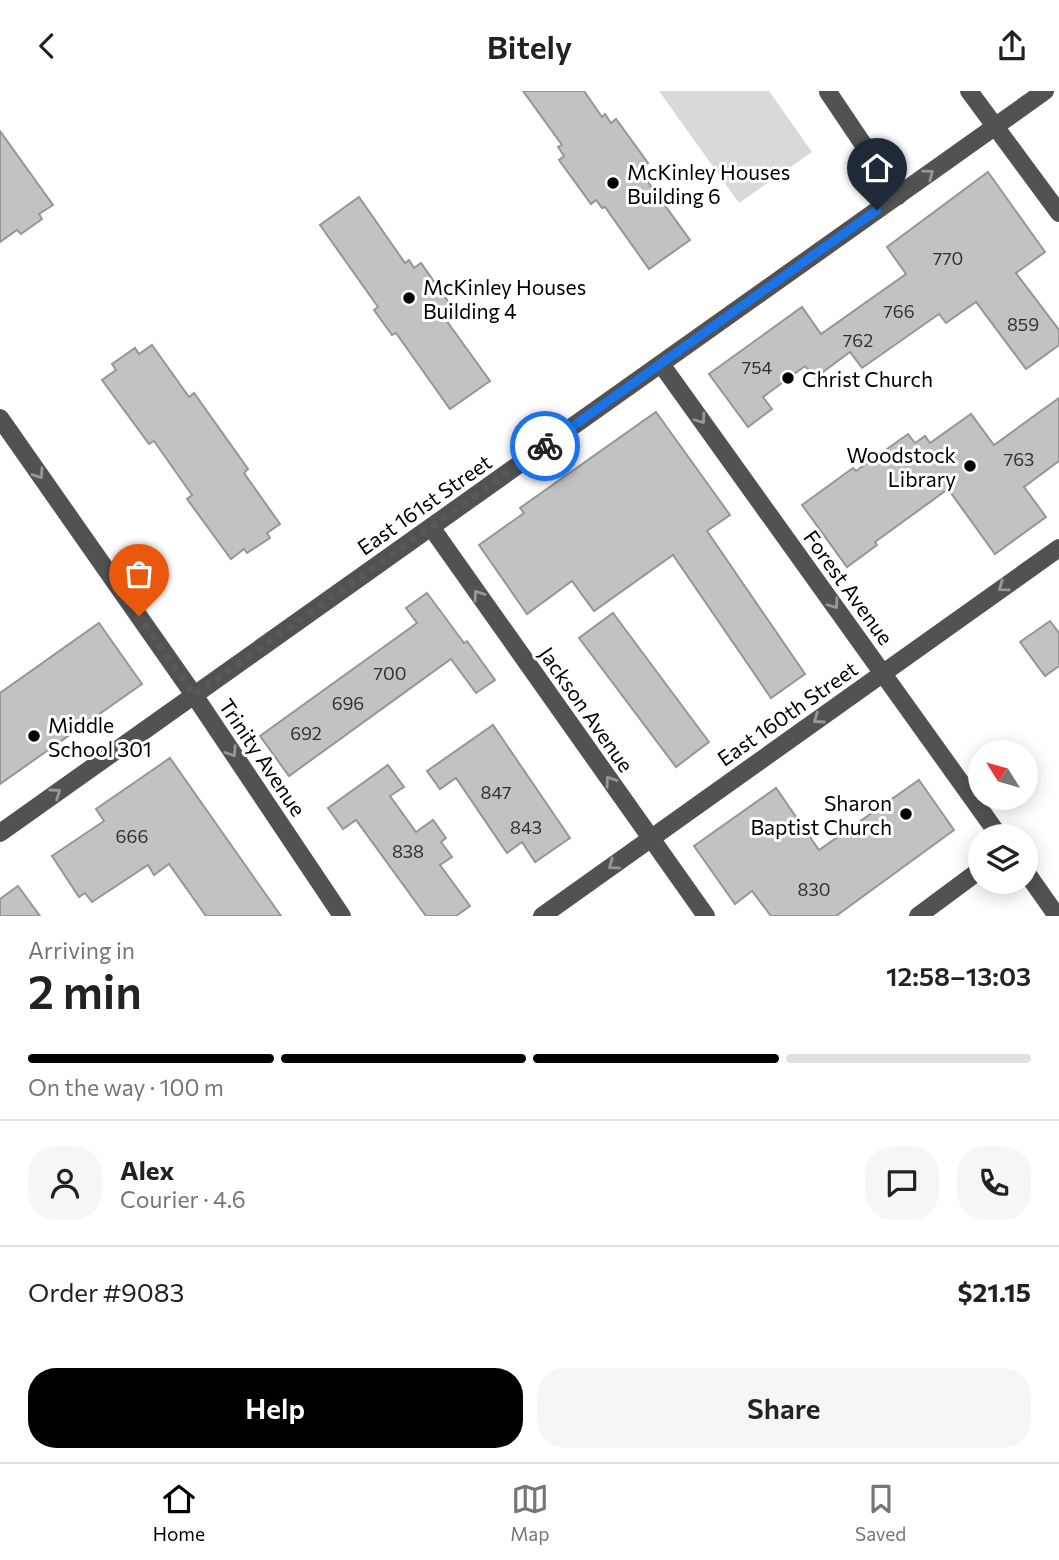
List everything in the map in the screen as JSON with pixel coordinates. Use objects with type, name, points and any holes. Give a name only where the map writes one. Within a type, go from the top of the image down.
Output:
[{"type":"street","points":[[969,91],[1059,213]]},
{"type":"street","name":"East 161st Street","points":[[0,833],[1045,91]]},
{"type":"street","points":[[828,92],[898,196]]},
{"type":"street","name":"Forest Avenue","points":[[661,364],[991,824]]},
{"type":"street","name":"Trinity Avenue","points":[[0,418],[194,695],[342,916]]},
{"type":"street","name":"Jackson Avenue","points":[[431,527],[706,916]]},
{"type":"street","name":"East 160th Street","points":[[542,916],[1059,548]]},
{"type":"street","points":[[918,916],[968,879]]},
{"type":"street","points":[[1038,889],[1057,916]]},
{"type":"shaded area","points":[[659,91],[769,91],[812,152],[739,203]]},
{"type":"building","name":"McKinley Houses Building 6","points":[[523,91],[584,91],[602,117],[605,114],[611,123],[616,119],[648,163],[642,167],[648,175],[645,178],[690,240],[649,269],[605,207],[602,208],[596,200],[591,204],[559,160],[564,156],[558,147],[562,145]]},
{"type":"building","points":[[0,131],[53,205],[39,214],[42,219],[21,234],[17,230],[0,242]]},
{"type":"building","points":[[988,172],[1045,252],[1016,273],[1059,330],[1059,345],[1026,369],[976,302],[946,323],[939,314],[862,368],[850,352],[815,378],[805,366],[763,397],[772,409],[748,427],[709,374],[802,307],[821,334],[906,274],[887,247]]},
{"type":"building","name":"McKinley Houses Building 4","points":[[359,197],[405,263],[409,260],[414,268],[421,263],[450,304],[444,309],[450,317],[446,320],[490,381],[450,409],[396,333],[392,335],[374,310],[378,307],[320,225]]},
{"type":"building","points":[[152,345],[189,397],[194,393],[248,469],[244,473],[280,524],[267,533],[270,538],[247,553],[244,549],[231,559],[187,499],[192,495],[154,441],[149,444],[102,380],[116,370],[112,364],[135,348],[139,354]]},
{"type":"building","points":[[1059,398],[1059,461],[1024,487],[1046,517],[995,554],[948,489],[875,542],[877,545],[847,567],[802,505],[853,468],[856,471],[908,434],[915,443],[925,436],[930,443],[971,414],[994,445]]},
{"type":"building","points":[[656,412],[730,515],[707,531],[805,674],[771,698],[673,555],[594,611],[572,581],[527,614],[479,545],[524,513],[520,508]]},
{"type":"building","points":[[427,593],[495,680],[476,693],[451,659],[289,776],[260,736],[417,623],[406,608]]},
{"type":"building","points":[[613,613],[709,742],[676,767],[579,638]]},
{"type":"building","points":[[1050,621],[1059,633],[1059,666],[1045,676],[1020,642]]},
{"type":"building","name":"Middle School 301","points":[[99,623],[142,684],[0,784],[0,693]]},
{"type":"building","points":[[493,725],[570,838],[535,862],[522,842],[507,853],[456,778],[440,789],[427,771]]},
{"type":"building","points":[[170,758],[281,916],[206,916],[169,864],[154,875],[148,865],[92,902],[85,893],[79,897],[52,856],[104,821],[96,809]]},
{"type":"building","points":[[388,765],[404,787],[390,796],[416,832],[433,820],[446,838],[441,842],[452,857],[440,865],[470,906],[456,916],[426,916],[356,820],[343,829],[328,808]]},
{"type":"building","points":[[919,780],[954,830],[836,916],[771,916],[752,891],[735,904],[694,846],[776,788],[819,850]]},
{"type":"building","points":[[18,886],[40,916],[0,916],[0,899]]},
{"type":"way so far","points":[[139,616],[194,695],[545,446]]},
{"type":"place","name":"McKinley Houses Building 6","points":[[613,183]]},
{"type":"place","name":"McKinley Houses Building 4","points":[[409,298]]},
{"type":"place","name":"Christ Church","points":[[788,378]]},
{"type":"place","name":"Woodstock Library","points":[[970,466]]},
{"type":"place","name":"Middle School 301","points":[[34,736]]},
{"type":"place","name":"Sharon Baptist Church","points":[[906,814]]},
{"type":"route","points":[[545,446],[877,210]]}]
